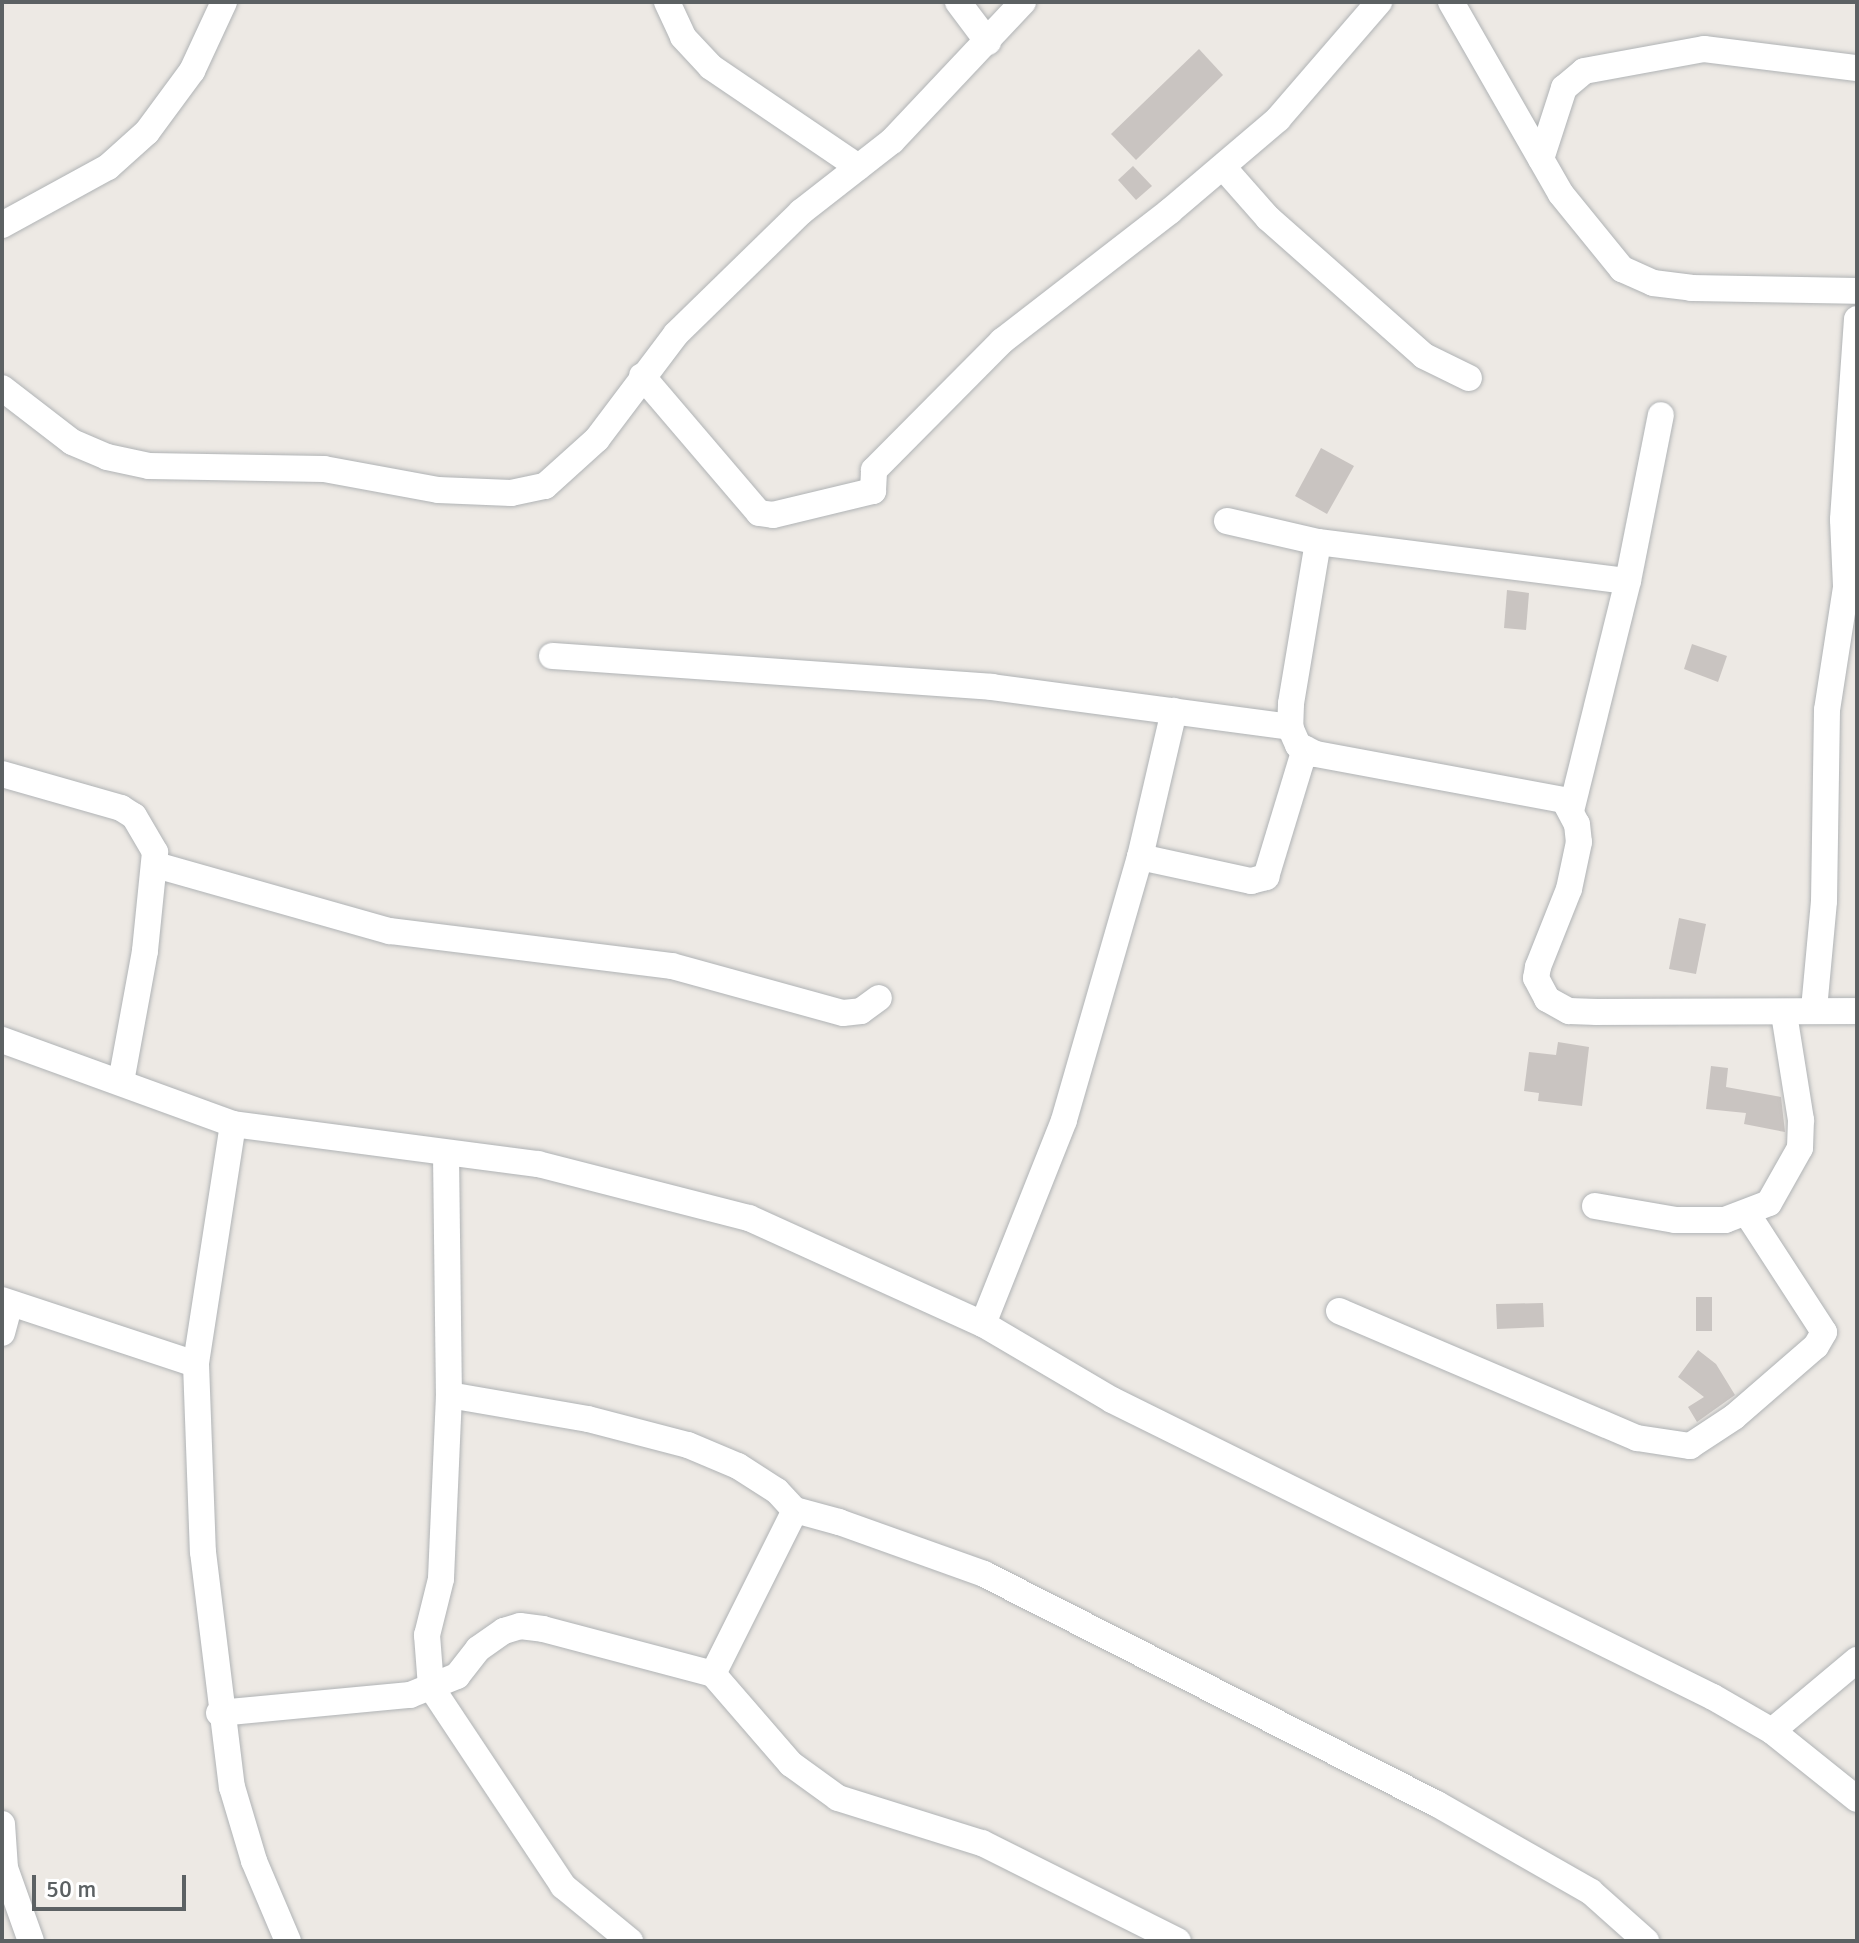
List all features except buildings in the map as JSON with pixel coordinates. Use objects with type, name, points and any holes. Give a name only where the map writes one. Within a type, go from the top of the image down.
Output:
[{"type":"street","points":[[2,225],[108,167],[147,132],[192,71],[224,2]]},
{"type":"street","points":[[667,2],[683,37],[711,67],[858,167]]},
{"type":"street","points":[[958,2],[988,42]]},
{"type":"street","points":[[2,388],[72,442],[107,457],[149,466],[324,469],[438,490],[511,493],[545,486],[565,472],[597,439],[676,334],[801,212],[892,141],[1023,2]]},
{"type":"street","points":[[642,376],[759,513],[773,515],[873,491],[874,470],[1002,341],[1223,167],[1278,119],[1379,2]]},
{"type":"street","points":[[1451,2],[1541,159],[1596,242],[1622,269],[1653,283],[1857,291]]},
{"type":"street","points":[[1541,159],[1564,88],[1584,71],[1704,49],[1857,68]]},
{"type":"street","points":[[1223,167],[1268,218],[1424,356],[1469,378]]},
{"type":"street","points":[[1814,1009],[1824,901],[1827,710],[1851,588],[1843,520],[1857,319]]},
{"type":"street","points":[[1661,415],[1628,581],[1571,811],[1579,842],[1569,889],[1536,978],[1547,999],[1569,1011],[1784,1014],[1814,1009],[1857,1011]]},
{"type":"street","points":[[1227,521],[1318,542],[1628,581]]},
{"type":"street","points":[[1318,542],[1290,727],[1305,749],[1551,794],[1571,811]]},
{"type":"street","points":[[552,656],[992,687],[1290,727]]},
{"type":"street","points":[[983,1324],[1064,1120],[1140,857],[1174,711]]},
{"type":"street","points":[[1140,857],[1251,881],[1266,877],[1305,749]]},
{"type":"street","points":[[2,774],[134,816],[147,833],[156,865],[121,1082]]},
{"type":"street","points":[[156,865],[390,931],[659,963],[843,1013],[861,1011],[879,998]]},
{"type":"street","points":[[1595,1206],[1675,1220],[1748,1215],[1780,1190],[1800,1148],[1799,1104],[1784,1014]]},
{"type":"street","points":[[2,1040],[233,1124],[538,1164],[749,1218],[983,1324],[1112,1400],[1543,1609],[1772,1731],[1857,1799]]},
{"type":"street","points":[[233,1124],[196,1364],[203,1552],[219,1713],[232,1787],[254,1861],[288,1941]]},
{"type":"street","points":[[446,1154],[449,1395],[441,1579],[427,1635],[431,1687],[563,1886],[630,1941]]},
{"type":"street","points":[[1339,1311],[1637,1438],[1690,1446],[1734,1417],[1816,1346],[1824,1332],[1748,1215]]},
{"type":"street","points":[[2,1333],[6,1302],[196,1364]]},
{"type":"street","points":[[449,1395],[588,1419],[688,1445],[738,1466],[777,1491],[795,1510],[960,1564],[1157,1660],[1437,1804],[1591,1892],[1646,1941]]},
{"type":"street","points":[[713,1674],[795,1510]]},
{"type":"street","points":[[219,1713],[375,1700],[431,1687],[457,1676],[478,1649],[520,1626],[713,1674],[791,1764],[838,1798],[982,1843],[1178,1941]]},
{"type":"street","points":[[1772,1731],[1857,1660]]},
{"type":"street","points":[[2,1824],[5,1868],[31,1941]]}]
